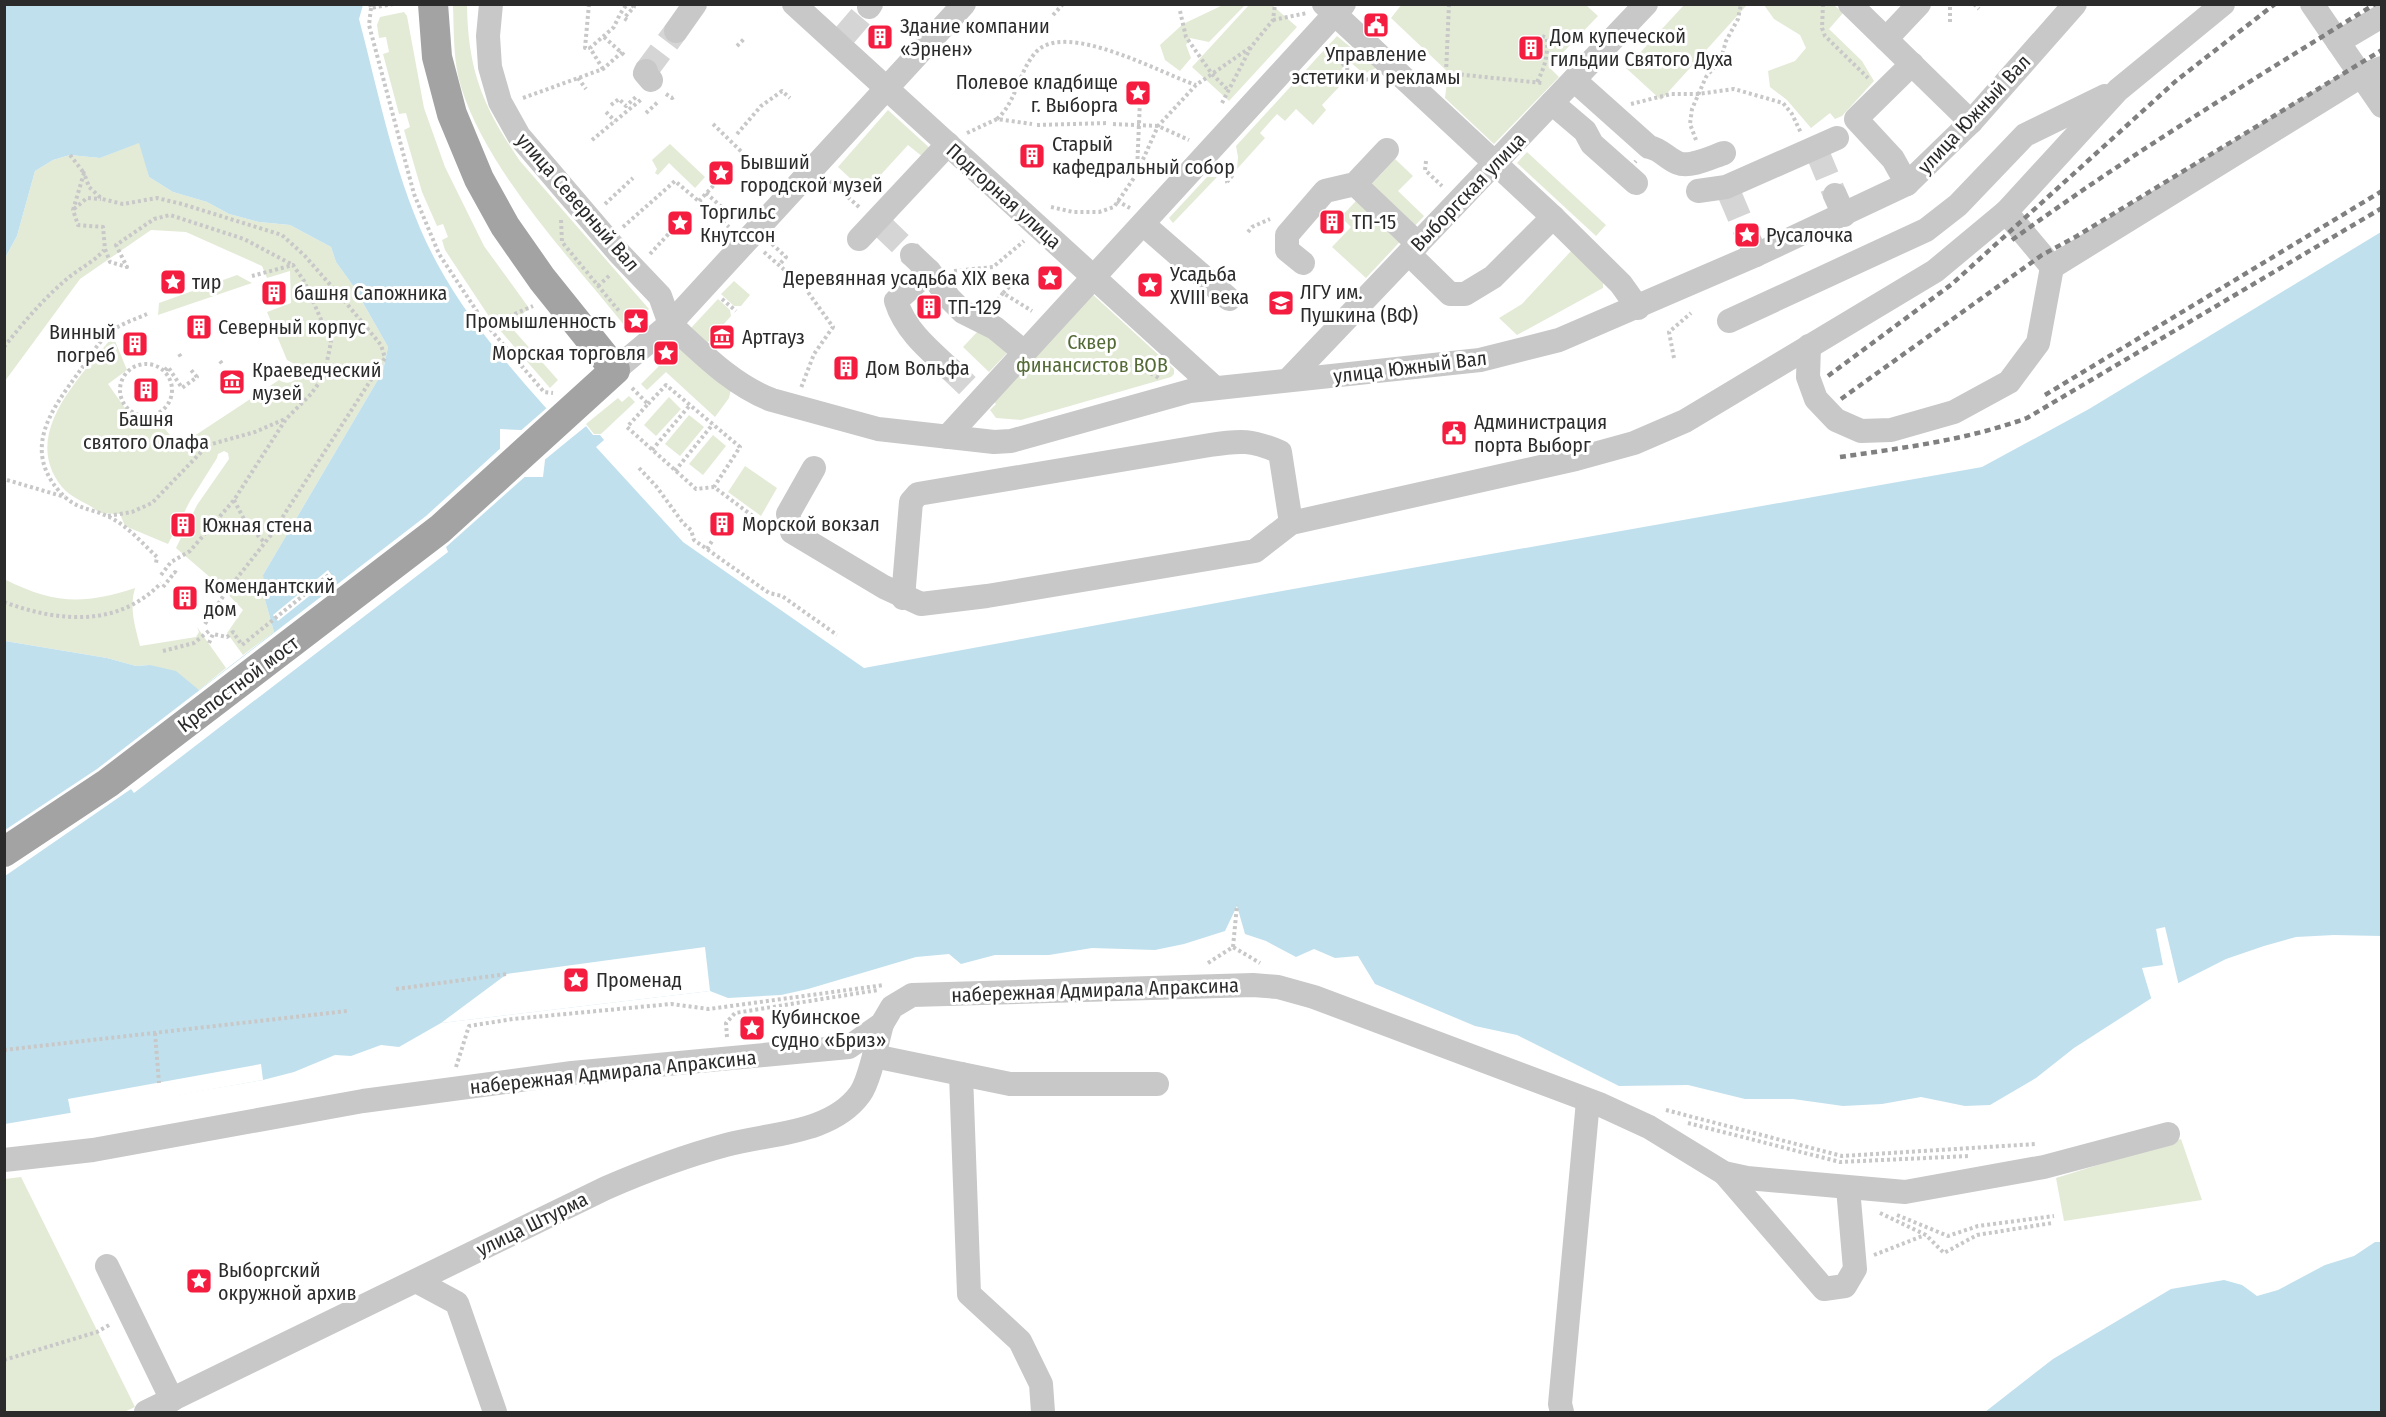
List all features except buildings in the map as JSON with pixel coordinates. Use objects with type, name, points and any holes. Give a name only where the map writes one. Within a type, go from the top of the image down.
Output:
[{"type":"main road","points":[[433,4],[437,57],[452,114],[478,179],[505,226],[542,279],[623,379]]},
{"type":"main road","name":"Крепостной мост","points":[[4,852],[108,783],[440,529],[563,401],[623,379]]},
{"type":"street","name":"улица Северный Вал","points":[[491,4],[488,36],[490,67],[500,102],[519,136],[660,296],[670,324]]},
{"type":"street","points":[[676,31],[695,4]]},
{"type":"street","name":"Подгорная улица","points":[[794,4],[842,39],[887,89],[1214,387]]},
{"type":"street","points":[[623,379],[670,324],[964,4]]},
{"type":"street","name":"Выборгская улица","points":[[1289,379],[1495,162],[1559,89],[1646,4]]},
{"type":"street","points":[[1850,4],[1971,122]]},
{"type":"street","points":[[1886,39],[1919,4]]},
{"type":"street","name":"улица Южный Вал","points":[[670,324],[724,373],[759,395],[878,429],[994,442],[1011,441],[1190,391],[1480,360],[1559,340],[1638,308],[1751,245],[1840,205],[1907,184],[1971,122],[2075,4]]},
{"type":"street","points":[[814,468],[788,514],[792,532],[903,598],[921,604],[987,596],[1256,551],[1291,523],[1576,459],[1634,443],[1685,421],[1935,271],[2006,212],[2118,90],[2223,4]]},
{"type":"street","points":[[2312,4],[2338,42],[2371,72],[2382,106]]},
{"type":"street","points":[[947,437],[977,394],[1024,352],[1094,278],[1206,155],[1329,9],[1553,217],[1620,284],[1638,308]]},
{"type":"street","points":[[2338,42],[2382,16]]},
{"type":"street","points":[[1907,184],[1893,159],[1856,119],[1912,64]]},
{"type":"street","points":[[1809,346],[1808,377],[1816,399],[1836,420],[1861,431],[1891,430],[1954,412],[2009,382],[2038,343],[2052,267],[2371,72]]},
{"type":"street","points":[[1559,89],[1605,108],[1649,147],[1656,148],[1679,164],[1714,156]]},
{"type":"street","points":[[1559,89],[1592,144],[1630,175]]},
{"type":"street","points":[[1729,321],[1926,230],[1958,205],[2025,135],[2118,90]]},
{"type":"street","points":[[1698,191],[1728,191],[1816,151],[1838,138]]},
{"type":"street","points":[[859,239],[879,224],[948,144]]},
{"type":"street","points":[[1303,263],[1287,250],[1287,235],[1325,191],[1355,184],[1387,150]]},
{"type":"street","points":[[1355,184],[1450,294],[1465,294],[1493,277],[1553,217]]},
{"type":"street","points":[[2006,212],[2052,267]]},
{"type":"street","points":[[1143,224],[1229,299]]},
{"type":"street","points":[[950,369],[914,335],[901,317],[897,301],[921,263],[963,312],[995,328],[1024,352]]},
{"type":"street","points":[[903,598],[911,502],[918,494],[1235,441],[1257,442],[1280,452],[1291,523]]},
{"type":"street","name":"набережная Адмирала Апраксина","points":[[4,1160],[93,1150],[363,1101],[572,1073],[849,1047],[882,1024],[892,1007],[912,995],[1253,985],[1278,987],[1314,997],[1588,1101],[1649,1127],[1724,1173],[1748,1178],[1905,1192],[2044,1167],[2168,1134]]},
{"type":"street","name":"улица Штурма","points":[[146,1413],[654,1167],[727,1144],[809,1127],[844,1110],[861,1093],[882,1024]]},
{"type":"street","points":[[874,1056],[1011,1084],[1157,1084]]},
{"type":"street","points":[[961,1074],[969,1293],[1020,1341],[1041,1384],[1043,1413]]},
{"type":"street","points":[[1562,1413],[1561,1392],[1588,1101]]},
{"type":"street","points":[[1724,1173],[1824,1289],[1845,1286],[1855,1269],[1859,1188]]},
{"type":"street","points":[[107,1266],[172,1400]]},
{"type":"street","points":[[416,1281],[457,1303],[495,1413]]},
{"type":"path","points":[[393,4],[370,6],[369,25],[414,194],[440,254],[487,326],[544,392],[563,401]]},
{"type":"path","points":[[589,4],[585,48],[590,48],[603,69]]},
{"type":"path","points":[[590,48],[604,37],[629,4],[634,7],[624,18],[627,20]]},
{"type":"path","points":[[1053,15],[1063,4]]},
{"type":"path","points":[[1220,107],[1251,47],[1273,20],[1275,4]]},
{"type":"path","points":[[1449,4],[1446,73],[1537,82],[1559,89]]},
{"type":"path","points":[[1714,156],[1690,124],[1692,109],[1706,76],[1721,59],[1726,42],[1738,20],[1741,4]]},
{"type":"path","points":[[1823,4],[1822,28],[1825,36],[1862,72]]},
{"type":"path","points":[[1950,4],[1950,22]]},
{"type":"path","points":[[1974,4],[1979,9]]},
{"type":"path","points":[[1273,20],[1329,9]]},
{"type":"path","points":[[1180,11],[1186,37],[1212,74],[1228,90]]},
{"type":"path","points":[[1537,82],[1545,67],[1548,49],[1547,38],[1542,36]]},
{"type":"path","points":[[520,99],[603,69],[623,54],[604,37]]},
{"type":"path","points":[[737,46],[745,38]]},
{"type":"path","points":[[948,144],[979,126],[997,119],[1006,111],[1018,83],[1037,51],[1055,41],[1075,41],[1124,56],[1196,85]]},
{"type":"path","points":[[1323,45],[1362,81],[1376,77]]},
{"type":"path","points":[[1032,47],[1037,51]]},
{"type":"path","points":[[1006,198],[1073,212],[1099,212],[1114,207],[1137,175],[1158,126],[1196,85],[1251,47]]},
{"type":"path","points":[[1297,83],[1348,69]]},
{"type":"path","points":[[578,78],[586,89]]},
{"type":"path","points":[[611,105],[619,99],[626,106],[645,82]]},
{"type":"path","points":[[1132,85],[1148,86],[1147,101],[1140,100],[1131,99],[1132,85]]},
{"type":"path","points":[[1605,108],[1647,101],[1671,94],[1698,94],[1734,89],[1783,103],[1798,126]]},
{"type":"path","points":[[737,134],[761,106],[782,91],[790,98]]},
{"type":"path","points":[[1137,175],[1140,100]]},
{"type":"path","points":[[592,140],[637,104]]},
{"type":"path","points":[[646,113],[656,104]]},
{"type":"path","points":[[606,112],[615,121]]},
{"type":"path","points":[[997,119],[1034,124],[1158,126],[1186,138],[1206,155]]},
{"type":"path","points":[[713,124],[750,160]]},
{"type":"path","points":[[70,155],[84,173],[89,187],[102,199]]},
{"type":"path","points":[[1426,161],[1425,170],[1450,194]]},
{"type":"path","points":[[84,173],[73,210],[78,225],[103,227],[105,249],[110,262],[127,267],[116,245],[154,219],[170,215],[244,239],[293,265],[304,280],[331,342],[324,376],[311,394],[286,419],[234,500],[190,551],[171,562],[161,575]]},
{"type":"path","points":[[825,176],[850,200]]},
{"type":"path","points":[[1229,184],[1227,182],[1232,176]]},
{"type":"path","points":[[598,210],[633,178]]},
{"type":"path","points":[[617,232],[675,182],[735,233]]},
{"type":"path","points":[[699,201],[714,185]]},
{"type":"path","points":[[706,193],[742,226]]},
{"type":"path","points":[[73,210],[87,198],[123,204],[157,198],[282,236],[305,256],[381,345],[386,358],[264,543],[226,592],[205,624]]},
{"type":"path","points":[[558,210],[562,242],[619,311]]},
{"type":"path","points":[[921,263],[962,271],[993,267],[1039,228],[1073,212]]},
{"type":"path","points":[[679,214],[684,214],[690,221],[690,225],[683,231],[674,228],[672,221],[679,214]]},
{"type":"path","points":[[1248,232],[1252,227]]},
{"type":"path","points":[[645,259],[674,228]]},
{"type":"path","points":[[767,240],[786,257],[779,265]]},
{"type":"path","points":[[760,248],[805,288],[833,327],[829,338],[814,354],[801,392]]},
{"type":"path","points":[[4,347],[27,319],[67,278],[98,258],[105,249]]},
{"type":"path","points":[[252,276],[293,265]]},
{"type":"path","points":[[598,286],[612,274]]},
{"type":"path","points":[[981,321],[1014,282]]},
{"type":"path","points":[[1003,293],[1050,325]]},
{"type":"path","points":[[720,297],[736,311]]},
{"type":"path","points":[[487,326],[529,308]]},
{"type":"path","points":[[1674,358],[1669,332],[1691,313]]},
{"type":"path","points":[[65,498],[54,484],[44,460],[42,441],[48,418],[55,404],[110,332],[147,314]]},
{"type":"path","points":[[1024,352],[1050,366],[1089,363],[1129,367],[1151,373],[1168,383]]},
{"type":"path","points":[[140,364],[151,364],[160,368],[167,375],[171,384],[168,404],[160,412],[151,416],[141,416],[131,411],[124,405],[120,396],[120,386],[124,376],[140,364]]},
{"type":"path","points":[[165,370],[168,368],[182,388],[197,377],[191,370]]},
{"type":"path","points":[[623,379],[648,404]]},
{"type":"path","points":[[714,487],[740,447],[666,385],[627,427],[696,489],[714,487],[754,517]]},
{"type":"path","points":[[652,450],[690,405]]},
{"type":"path","points":[[107,516],[125,514],[147,506],[164,492],[208,445],[255,432],[286,419]]},
{"type":"path","points":[[675,471],[713,424]]},
{"type":"path","points":[[639,468],[656,486],[683,523],[692,530],[694,540],[769,593],[782,596],[837,635]]},
{"type":"path","points":[[7,480],[65,498],[84,509],[107,516],[157,557],[156,563]]},
{"type":"path","points":[[234,500],[246,523],[264,543]]},
{"type":"path","points":[[733,509],[736,504]]},
{"type":"path","points":[[707,549],[712,541]]},
{"type":"path","points":[[4,602],[28,611],[60,617],[89,618],[109,615],[149,595],[175,572],[178,574]]},
{"type":"path","points":[[209,642],[213,634],[227,637],[233,632],[242,645],[331,573]]},
{"type":"path","points":[[162,651],[194,643],[210,630]]},
{"type":"path","points":[[1233,947],[1237,905]]},
{"type":"path","points":[[1233,947],[1268,967]]},
{"type":"path","points":[[1199,968],[1233,947]]},
{"type":"path","points":[[396,989],[507,974]]},
{"type":"path","points":[[453,1076],[469,1026],[513,1019],[671,1004],[709,1009],[888,984]]},
{"type":"path","points":[[728,1045],[726,1023],[735,1013],[884,989]]},
{"type":"path","points":[[4,1050],[347,1011]]},
{"type":"path","points":[[155,1033],[159,1083]]},
{"type":"path","points":[[1664,1109],[1842,1156],[2042,1144]]},
{"type":"path","points":[[1680,1121],[1840,1162],[1971,1156]]},
{"type":"path","points":[[1809,1147],[1824,1157],[1885,1210],[1948,1236],[1978,1227],[2054,1216]]},
{"type":"path","points":[[1840,1162],[1874,1210],[1926,1235],[1944,1254],[1977,1235],[2052,1223]]},
{"type":"path","points":[[4,1360],[97,1332]]},
{"type":"green space","points":[[1402,4],[1586,5],[1598,16],[1549,67],[1559,77],[1494,144],[1445,98],[1448,72],[1391,18]]},
{"type":"green space","points":[[1744,4],[1746,6],[1661,100],[1626,68],[1684,5]]},
{"type":"green space","points":[[453,5],[467,5],[470,50],[474,69],[487,105],[507,142],[520,161],[649,309],[632,325],[628,321],[624,325],[555,241],[532,212],[490,150],[473,119],[458,77],[454,46]]},
{"type":"green space","points":[[1223,5],[1245,5],[1209,42],[1190,38],[1186,45],[1191,58],[1180,71],[1165,60],[1160,45],[1183,24]]},
{"type":"green space","points":[[1249,5],[1272,5],[1297,27],[1229,101],[1192,67]]},
{"type":"green space","points":[[1764,5],[1834,5],[1843,13],[1829,29],[1862,61],[1874,81],[1842,116],[1835,119],[1830,113],[1811,128],[1787,100],[1770,87],[1768,71],[1795,61],[1806,48],[1800,35],[1774,19]]},
{"type":"green space","points":[[404,12],[407,16],[424,108],[445,167],[484,246],[529,308],[510,326],[558,380],[550,388],[492,321],[445,250],[442,240],[448,237],[443,224],[437,226],[422,192],[404,130],[410,127],[406,113],[399,114],[383,54],[389,52],[386,37],[379,38],[377,25],[380,17]]},
{"type":"green space","points":[[1337,36],[1376,68],[1364,74],[1349,61],[1332,79],[1339,87],[1322,105],[1326,110],[1313,125],[1296,109],[1285,121],[1277,114],[1260,133],[1265,138],[1237,169],[1236,146]]},
{"type":"green space","points":[[888,110],[933,151],[923,157],[908,145],[865,192],[838,167]]},
{"type":"green space","points":[[140,142],[149,177],[173,192],[207,202],[229,214],[259,222],[290,225],[331,247],[336,262],[354,287],[388,347],[383,371],[263,575],[265,600],[274,632],[243,655],[227,633],[243,610],[219,585],[176,548],[197,505],[229,459],[228,453],[224,451],[218,454],[168,544],[125,526],[120,514],[99,513],[66,491],[51,467],[47,447],[51,427],[59,407],[85,369],[113,336],[127,370],[108,384],[139,428],[155,417],[179,446],[279,380],[288,383],[295,380],[299,375],[298,366],[287,360],[267,312],[291,303],[290,271],[267,278],[262,266],[186,232],[151,230],[80,279],[5,381],[5,258],[17,236],[35,171],[53,160],[70,155],[100,158]]},
{"type":"green space","points":[[670,144],[705,177],[695,188],[669,163],[658,175],[655,173],[657,169],[652,160]]},
{"type":"green space","points":[[1527,152],[1606,225],[1596,236],[1517,163]]},
{"type":"green space","points":[[1395,159],[1413,176],[1398,191],[1424,216],[1366,278],[1332,247],[1351,227],[1341,217]]},
{"type":"green space","points":[[1207,177],[1217,177],[1173,223],[1169,218]]},
{"type":"green space","points":[[1572,250],[1603,280],[1603,288],[1517,335],[1499,318],[1522,304]]},
{"type":"green space","points":[[237,275],[252,283],[158,315],[159,303]]},
{"type":"green space","points":[[734,281],[750,295],[741,306],[734,306],[721,294]]},
{"type":"green space","name":"Сквер финансистов ВОВ","points":[[1090,292],[1174,369],[1174,374],[1171,377],[1021,420],[996,418],[990,410],[996,404],[991,399]]},
{"type":"green space","points":[[718,299],[730,310],[731,316],[707,343],[691,328]]},
{"type":"green space","points":[[980,329],[1007,353],[989,372],[963,347]]},
{"type":"green space","points":[[676,340],[731,389],[729,398],[715,417],[666,372],[647,390],[641,384],[664,361],[660,357]]},
{"type":"green space","points":[[629,396],[635,402],[601,434],[594,434],[586,424],[618,398],[622,402]]},
{"type":"green space","points":[[669,397],[681,409],[656,436],[644,425]]},
{"type":"green space","points":[[689,415],[704,427],[680,456],[665,444]]},
{"type":"green space","points":[[713,435],[726,446],[703,475],[689,464]]},
{"type":"green space","points":[[745,466],[777,488],[761,516],[728,492]]},
{"type":"green space","points":[[4,579],[38,593],[69,599],[100,597],[135,588],[133,610],[140,646],[196,637],[199,632],[197,627],[226,668],[199,690],[150,665],[136,666],[107,658],[5,641]]},
{"type":"green space","points":[[2181,1139],[2202,1200],[2064,1221],[2056,1178]]},
{"type":"green space","points":[[21,1177],[135,1407],[124,1412],[5,1412],[5,1179]]},
{"type":"water","points":[[5,5],[363,5],[359,19],[391,145],[411,207],[438,265],[483,333],[572,437],[586,426],[593,435],[600,435],[604,440],[596,447],[683,542],[864,668],[1282,591],[1982,467],[2089,409],[2381,232],[2381,936],[2296,937],[2226,959],[2161,992],[2074,1048],[2036,1078],[1990,1105],[1965,1106],[1921,1097],[1882,1104],[1843,1106],[1793,1099],[1745,1099],[1688,1085],[1619,1086],[1517,1035],[1475,1026],[1375,984],[1358,956],[1335,958],[1314,949],[1296,957],[1266,941],[1245,934],[1237,906],[1225,931],[1184,944],[1155,950],[1092,948],[1049,955],[995,955],[961,964],[949,954],[916,957],[781,995],[728,998],[710,991],[441,1023],[399,1047],[381,1045],[351,1056],[335,1055],[294,1072],[263,1080],[5,1124],[5,641],[107,658],[136,666],[150,665],[176,671],[199,690],[274,632],[265,600],[263,575],[383,371],[388,347],[354,287],[336,262],[331,247],[290,225],[259,222],[229,214],[207,202],[173,192],[149,177],[139,143],[100,158],[70,155],[53,160],[35,171],[17,236],[5,258]],"holes":[[[500,429],[521,430],[545,460],[543,477],[524,477],[500,449]]]},
{"type":"water","points":[[2375,1242],[2382,1242],[2381,1412],[1985,1412],[2053,1359],[2171,1289],[2224,1280],[2242,1285],[2257,1296],[2278,1290],[2325,1265],[2354,1256]]},
{"type":"pier","points":[[549,406],[572,434],[584,424],[586,426],[542,462],[518,433]]},
{"type":"pier","points":[[503,446],[528,474],[446,547],[448,552],[134,793],[131,789],[5,876],[5,830],[97,769],[426,516]]},
{"type":"pier","points":[[328,570],[333,577],[278,621],[273,615]]},
{"type":"pier","points":[[2165,927],[2179,986],[2152,1001],[2142,968],[2163,965],[2156,929]]},
{"type":"pier","points":[[705,947],[710,991],[441,1023],[507,974]]},
{"type":"pier","points":[[261,1064],[263,1080],[71,1114],[68,1099]]},
{"type":"tunnel","points":[[845,35],[869,7]]},
{"type":"tunnel","points":[[646,71],[676,31]]},
{"type":"tunnel","points":[[1818,154],[1835,195]]},
{"type":"tunnel","points":[[1730,195],[1747,235]]},
{"type":"tunnel","points":[[883,227],[912,255]]},
{"type":"tunnel","points":[[950,369],[972,390]]},
{"type":"railway","points":[[1828,376],[1952,284],[2177,80],[2275,4]]},
{"type":"railway","points":[[2012,240],[2146,148],[2375,4]]},
{"type":"railway","points":[[1841,399],[2042,255],[2077,236],[2382,50]]},
{"type":"railway","points":[[2045,395],[2382,191]]},
{"type":"railway","points":[[1840,457],[1958,438],[2027,418],[2382,208]]},
{"type":"place","name":"Управление эстетики и рекламы","points":[[1376,25]]},
{"type":"place","name":"Здание компании «Эрнен»","points":[[880,37]]},
{"type":"place","name":"Дом купеческой гильдии Святого Духа","points":[[1531,48]]},
{"type":"place","name":"Полевое кладбище г. Выборга","points":[[1138,93]]},
{"type":"place","name":"Старый кафедральный собор","points":[[1032,156]]},
{"type":"place","name":"Бывший городской музей","points":[[721,173]]},
{"type":"place","name":"ТП-15","points":[[1332,222]]},
{"type":"place","name":"Торгильс Кнутссон","points":[[680,223]]},
{"type":"place","name":"Русалочка","points":[[1747,235]]},
{"type":"place","name":"Деревянная усадьба XIX века","points":[[1050,278]]},
{"type":"place","name":"тир","points":[[173,282]]},
{"type":"place","name":"Усадьба XVIII века","points":[[1150,285]]},
{"type":"place","name":"башня Сапожника","points":[[274,293]]},
{"type":"place","name":"ЛГУ им. Пушкина (ВФ)","points":[[1281,303]]},
{"type":"place","name":"ТП-129","points":[[929,307]]},
{"type":"place","name":"Промышленность","points":[[636,321]]},
{"type":"place","name":"Северный корпус","points":[[199,327]]},
{"type":"place","name":"Артгауз","points":[[722,337]]},
{"type":"place","name":"Винный погреб","points":[[135,344]]},
{"type":"place","name":"Морская торговля","points":[[666,353]]},
{"type":"place","name":"Дом Вольфа","points":[[846,368]]},
{"type":"place","name":"Краеведческий музей","points":[[232,382]]},
{"type":"place","name":"Башня святого Олафа","points":[[146,390]]},
{"type":"place","name":"Администрация порта Выборг","points":[[1454,433]]},
{"type":"place","name":"Морской вокзал","points":[[722,524]]},
{"type":"place","name":"Южная стена","points":[[183,525]]},
{"type":"place","name":"Комендантский дом","points":[[185,598]]},
{"type":"place","name":"Променад","points":[[576,980]]},
{"type":"place","name":"Кубинское судно «Бриз»","points":[[752,1028]]},
{"type":"place","name":"Выборгский окружной архив","points":[[199,1281]]}]
